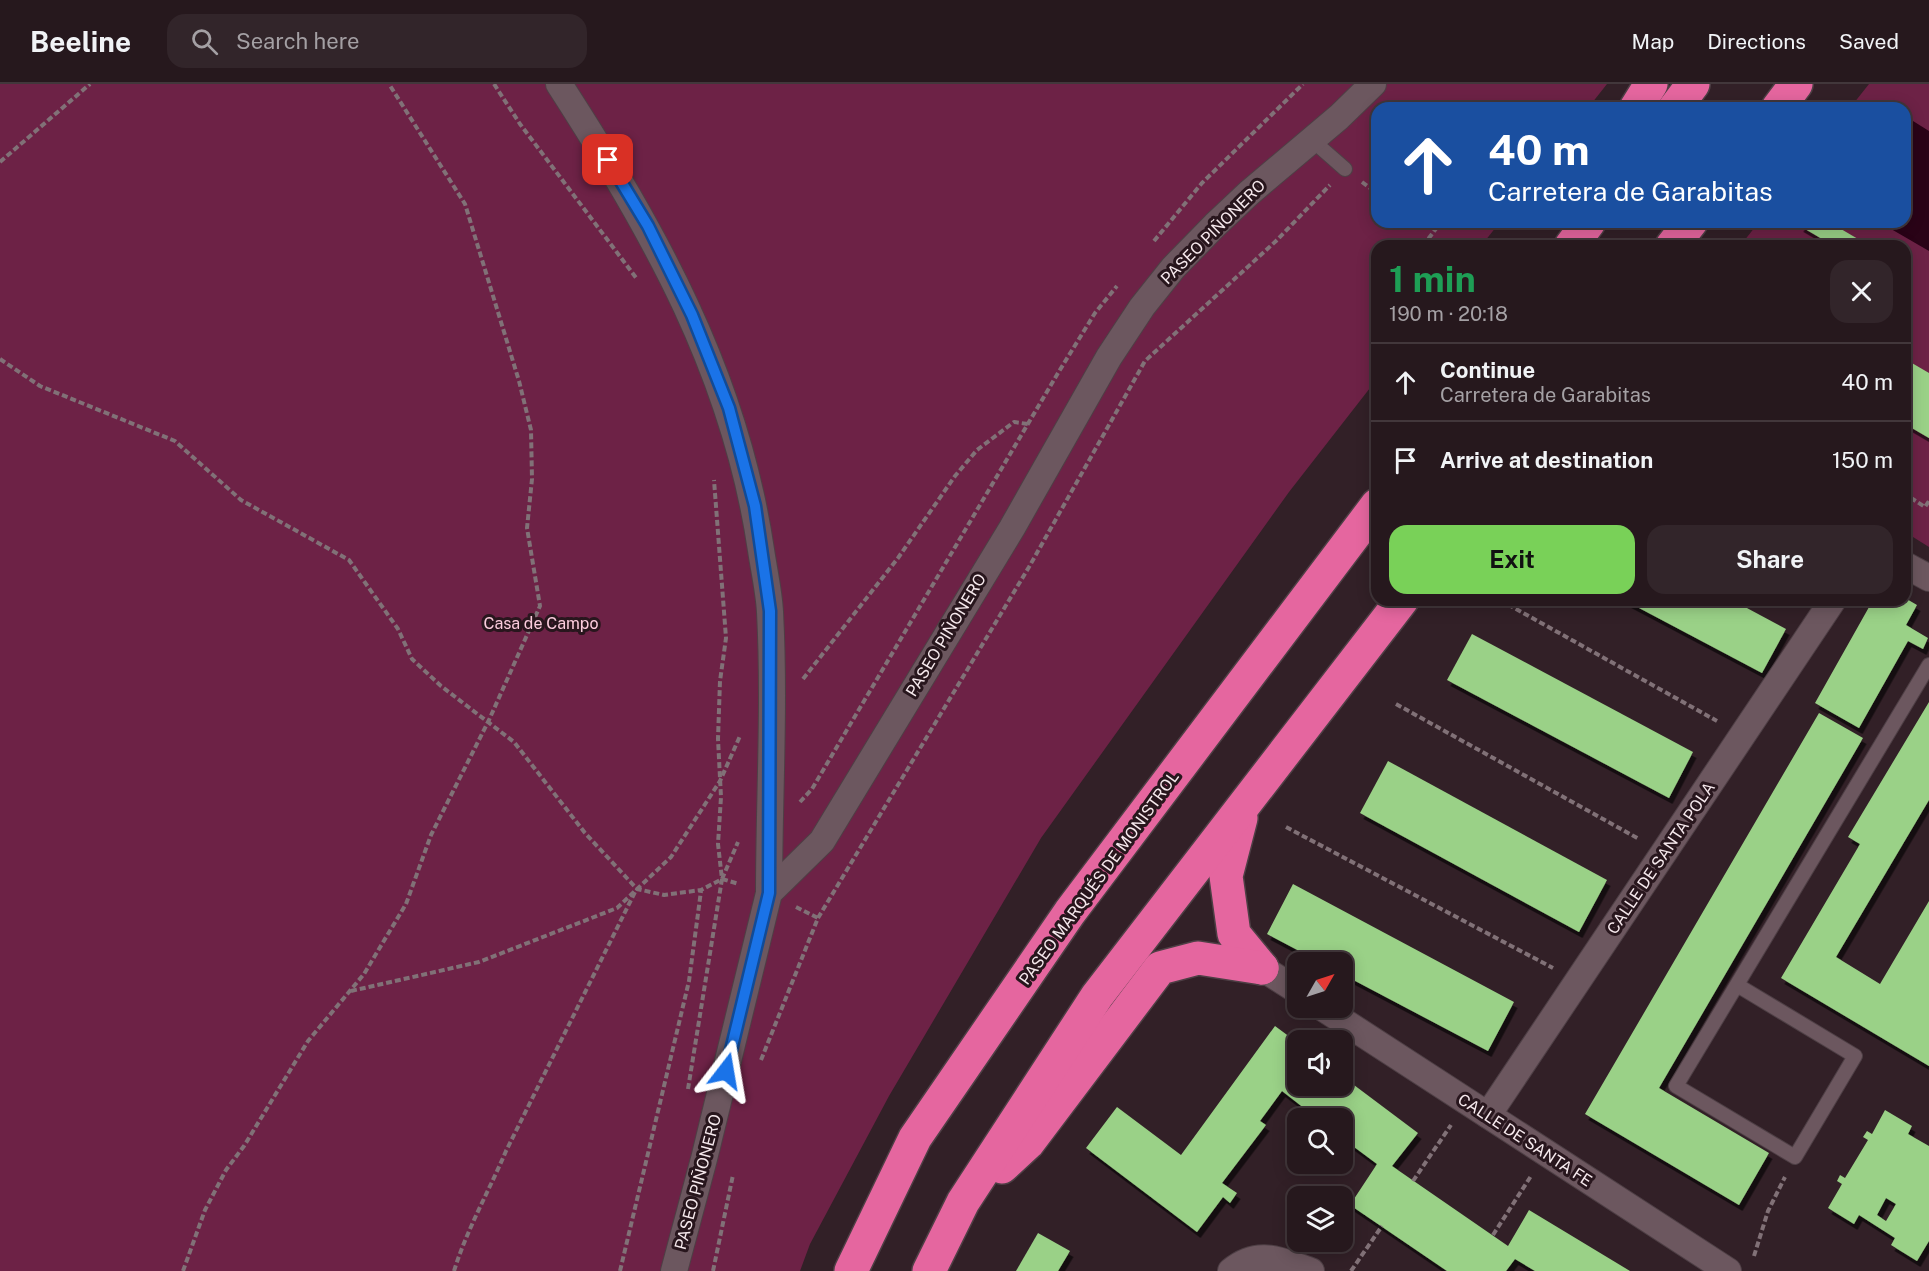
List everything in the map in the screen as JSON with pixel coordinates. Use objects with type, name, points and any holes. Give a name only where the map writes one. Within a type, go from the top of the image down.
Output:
[{"type":"highway","points":[[1639,102],[1651,84]]},
{"type":"highway","points":[[1680,102],[1693,84]]},
{"type":"highway","points":[[1782,102],[1796,84]]},
{"type":"highway","points":[[1677,240],[1686,228]]},
{"type":"highway","name":"PASEO MARQUÉS DE MONISTROL","points":[[851,1271],[915,1138],[1057,931],[1371,513]]},
{"type":"highway","points":[[928,1271],[963,1202],[1097,996],[1397,606]]},
{"type":"highway","points":[[1243,807],[1226,876],[1234,934],[1262,968]]},
{"type":"highway","points":[[963,1202],[1028,1143],[1160,968],[1198,958],[1262,968]]},
{"type":"street","points":[[560,84],[648,226],[692,315],[729,408],[757,518],[770,611],[769,893]]},
{"type":"street","name":"PASEO PIÑONERO","points":[[674,1271],[769,893],[822,841],[1012,528],[1109,357],[1142,307],[1173,268],[1215,225],[1373,84]]},
{"type":"street","points":[[1911,568],[1929,578]]},
{"type":"street","name":"CALLE DE SANTA POLA","points":[[1477,1109],[1578,981],[1829,606]]},
{"type":"street","points":[[1262,968],[1287,985]]},
{"type":"street","name":"CALLE DE SANTA FE","points":[[1338,1018],[1728,1271]]},
{"type":"street","points":[[1231,1271],[1244,1261],[1261,1257],[1311,1271]]},
{"type":"lane","points":[[1312,140],[1345,169]]},
{"type":"lane","points":[[1737,985],[1855,1056],[1795,1157],[1676,1086],[1929,665]]},
{"type":"path","points":[[0,162],[90,84]]},
{"type":"path","points":[[183,1271],[205,1210],[226,1170],[244,1146],[308,1041],[351,991],[406,904],[430,835],[489,720],[540,606],[528,528],[532,479],[531,430],[519,381],[465,204],[389,84]]},
{"type":"path","points":[[494,84],[520,124],[640,283]]},
{"type":"path","points":[[1147,249],[1202,183],[1303,84]]},
{"type":"path","points":[[758,1069],[818,918],[1029,567],[1145,361],[1276,241],[1345,169]]},
{"type":"path","points":[[686,1100],[722,879],[738,842],[741,821],[746,813],[756,808],[769,809],[801,802],[812,789],[1028,424],[1095,314],[1121,281]]},
{"type":"path","points":[[0,360],[40,386],[175,441],[241,500],[349,560],[398,629],[412,659],[441,686],[489,720],[514,742],[585,833],[637,889],[664,895],[701,890],[722,879]]},
{"type":"path","points":[[771,685],[792,686],[801,681],[898,558],[976,450],[1014,422],[1028,424]]},
{"type":"path","points":[[714,479],[726,638],[720,681],[718,844],[722,879]]},
{"type":"path","points":[[1911,498],[1925,507],[1929,501]]},
{"type":"path","points":[[1511,606],[1744,735]]},
{"type":"path","points":[[1396,704],[1665,853]]},
{"type":"path","points":[[351,991],[479,962],[617,908],[671,857],[720,781],[742,732]]},
{"type":"path","points":[[1286,827],[1578,981]]},
{"type":"path","points":[[454,1271],[470,1224],[489,1190],[506,1150],[637,889]]},
{"type":"path","points":[[620,1271],[689,981],[701,890]]},
{"type":"path","points":[[1413,1180],[1477,1109]]},
{"type":"path","points":[[1493,1235],[1546,1153]]},
{"type":"path","points":[[1761,1238],[1768,1211],[1795,1157]]},
{"type":"path","points":[[713,1271],[734,1170]]},
{"type":"path","points":[[1351,1271],[1382,1226]]},
{"type":"green space","name":"Casa de Campo","points":[[0,84],[1607,84],[1593,102],[1371,102],[1371,228],[1495,228],[1486,240],[1371,240],[1371,387],[1289,492],[1041,838],[889,1096],[810,1244],[800,1271],[0,1271]]},
{"type":"green space","points":[[1869,84],[1929,84],[1929,547],[1911,536],[1911,240],[1745,240],[1754,228],[1911,228],[1911,102],[1855,102]]},
{"type":"shaded area","points":[[1911,120],[1929,131],[1929,251],[1889,228],[1911,228]]},
{"type":"building","points":[[1803,228],[1839,228],[1860,240],[1824,240]]},
{"type":"building","points":[[1911,362],[1929,373],[1929,438],[1911,428]]},
{"type":"building","points":[[1911,602],[1917,605],[1906,625],[1928,638],[1923,649],[1908,641],[1859,728],[1815,703],[1870,606],[1911,606]]},
{"type":"building","points":[[1635,606],[1743,606],[1786,629],[1762,673]]},
{"type":"building","points":[[1472,634],[1693,752],[1669,798],[1447,680]]},
{"type":"building","points":[[1929,702],[1929,800],[1836,957],[1880,984],[1929,901],[1929,1066],[1781,978],[1860,844],[1848,837]]},
{"type":"building","points":[[1819,713],[1863,738],[1659,1088],[1769,1153],[1739,1205],[1585,1114]]},
{"type":"building","points":[[1388,761],[1607,880],[1579,932],[1360,813]]},
{"type":"building","points":[[1293,884],[1514,1002],[1488,1051],[1353,980],[1353,952],[1301,952],[1267,934]]},
{"type":"building","points":[[1275,1026],[1287,1035],[1287,1095],[1282,1091],[1260,1121],[1266,1125],[1222,1183],[1237,1193],[1230,1203],[1223,1197],[1197,1232],[1086,1148],[1117,1107],[1181,1155]]},
{"type":"building","points":[[1353,1084],[1418,1133],[1392,1166],[1508,1246],[1529,1210],[1630,1271],[1535,1271],[1515,1259],[1506,1271],[1447,1271],[1353,1207],[1353,1200],[1377,1164],[1353,1146],[1353,1108],[1304,1108],[1288,1096],[1353,1096]]},
{"type":"building","points":[[1885,1110],[1912,1126],[1908,1134],[1929,1146],[1929,1241],[1917,1261],[1891,1245],[1895,1238],[1859,1215],[1854,1224],[1828,1208],[1842,1184],[1837,1181],[1840,1175],[1845,1178],[1868,1140],[1863,1137],[1867,1131],[1872,1134]],"holes":[[[1886,1198],[1896,1204],[1886,1221],[1877,1215]]]},
{"type":"building","points":[[1038,1233],[1070,1251],[1058,1271],[1016,1271]]},
{"type":"route","points":[[608,160],[648,226],[692,315],[729,408],[755,506],[770,611],[769,893],[726,1071]]}]
